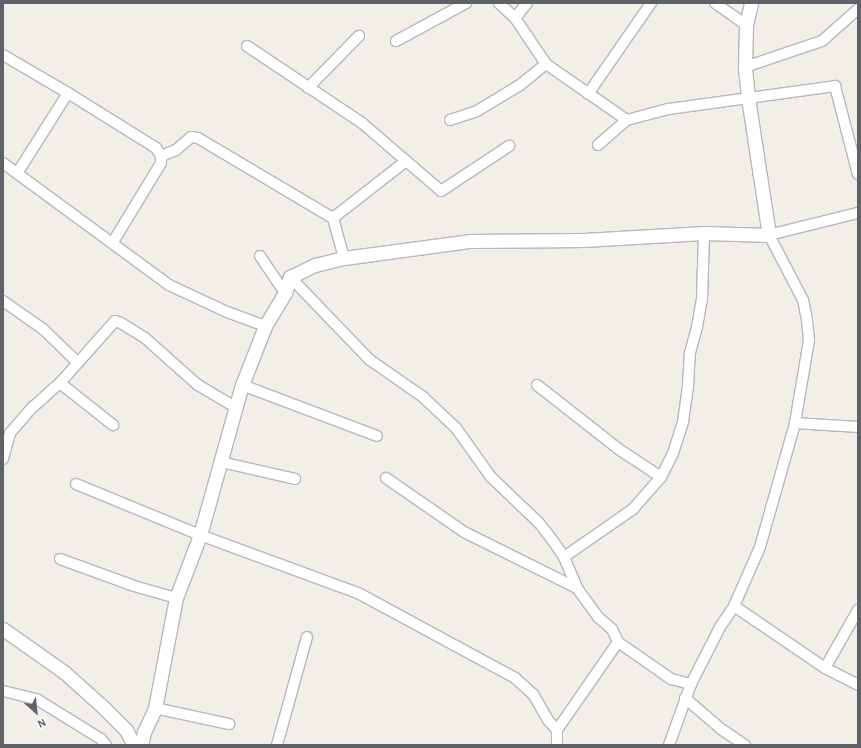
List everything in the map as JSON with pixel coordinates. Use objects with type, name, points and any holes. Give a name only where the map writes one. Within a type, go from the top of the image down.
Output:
[{"type":"street","points":[[396,41],[466,3]]},
{"type":"street","points":[[499,3],[515,18],[546,64],[627,120]]},
{"type":"street","points":[[515,18],[527,3]]},
{"type":"street","points":[[588,94],[651,3]]},
{"type":"street","points":[[715,3],[746,25]]},
{"type":"street","points":[[669,745],[691,684],[720,626],[734,606],[760,547],[795,423],[809,340],[803,300],[769,235],[748,97],[745,67],[746,25],[751,3]]},
{"type":"street","points":[[745,67],[822,41],[858,9]]},
{"type":"street","points":[[308,88],[359,36]]},
{"type":"street","points":[[247,46],[362,123],[441,191],[509,146]]},
{"type":"street","points":[[3,55],[68,92],[156,148],[161,156],[161,163],[113,242]]},
{"type":"street","points":[[450,120],[477,111],[520,85],[546,64]]},
{"type":"street","points":[[598,145],[627,120],[668,109],[835,86],[858,174]]},
{"type":"street","points":[[18,172],[68,92]]},
{"type":"street","points":[[161,156],[176,150],[191,137],[198,138],[333,218],[344,258]]},
{"type":"street","points":[[333,218],[406,161]]},
{"type":"street","points":[[3,163],[18,172],[169,285],[227,312],[265,326]]},
{"type":"street","points":[[141,745],[144,732],[155,708],[176,598],[200,535],[242,385],[265,326],[285,293],[290,277],[315,265],[344,258],[469,241],[584,240],[704,233],[769,235],[858,213]]},
{"type":"street","points":[[564,557],[633,509],[661,478],[673,453],[683,422],[688,387],[690,353],[697,327],[702,298],[704,233]]},
{"type":"street","points":[[260,256],[285,293]]},
{"type":"street","points":[[290,277],[370,360],[423,397],[456,428],[491,477],[539,523],[564,557],[577,588],[598,617],[612,629],[618,642],[671,679],[691,684]]},
{"type":"street","points":[[3,301],[43,329],[77,362]]},
{"type":"street","points":[[3,459],[7,430],[60,383],[77,362],[115,321],[121,323],[145,338],[198,385],[235,407]]},
{"type":"street","points":[[60,383],[113,425]]},
{"type":"street","points":[[242,385],[377,436]]},
{"type":"street","points":[[537,385],[620,450],[661,478]]},
{"type":"street","points":[[795,423],[858,427]]},
{"type":"street","points":[[221,462],[295,479]]},
{"type":"street","points":[[386,478],[464,532],[577,588]]},
{"type":"street","points":[[76,484],[200,535],[358,593],[515,678],[533,694],[548,720],[557,730]]},
{"type":"street","points":[[60,559],[134,586],[176,598]]},
{"type":"street","points":[[734,606],[825,668],[858,685]]},
{"type":"street","points":[[825,668],[858,610]]},
{"type":"street","points":[[3,629],[64,672],[81,687],[126,730],[134,745]]},
{"type":"street","points":[[277,745],[307,637]]},
{"type":"street","points":[[557,745],[557,730],[618,642]]},
{"type":"street","points":[[3,691],[38,700],[101,739],[106,745]]},
{"type":"street","points":[[685,698],[721,729],[745,745]]},
{"type":"street","points":[[155,708],[229,724]]}]
